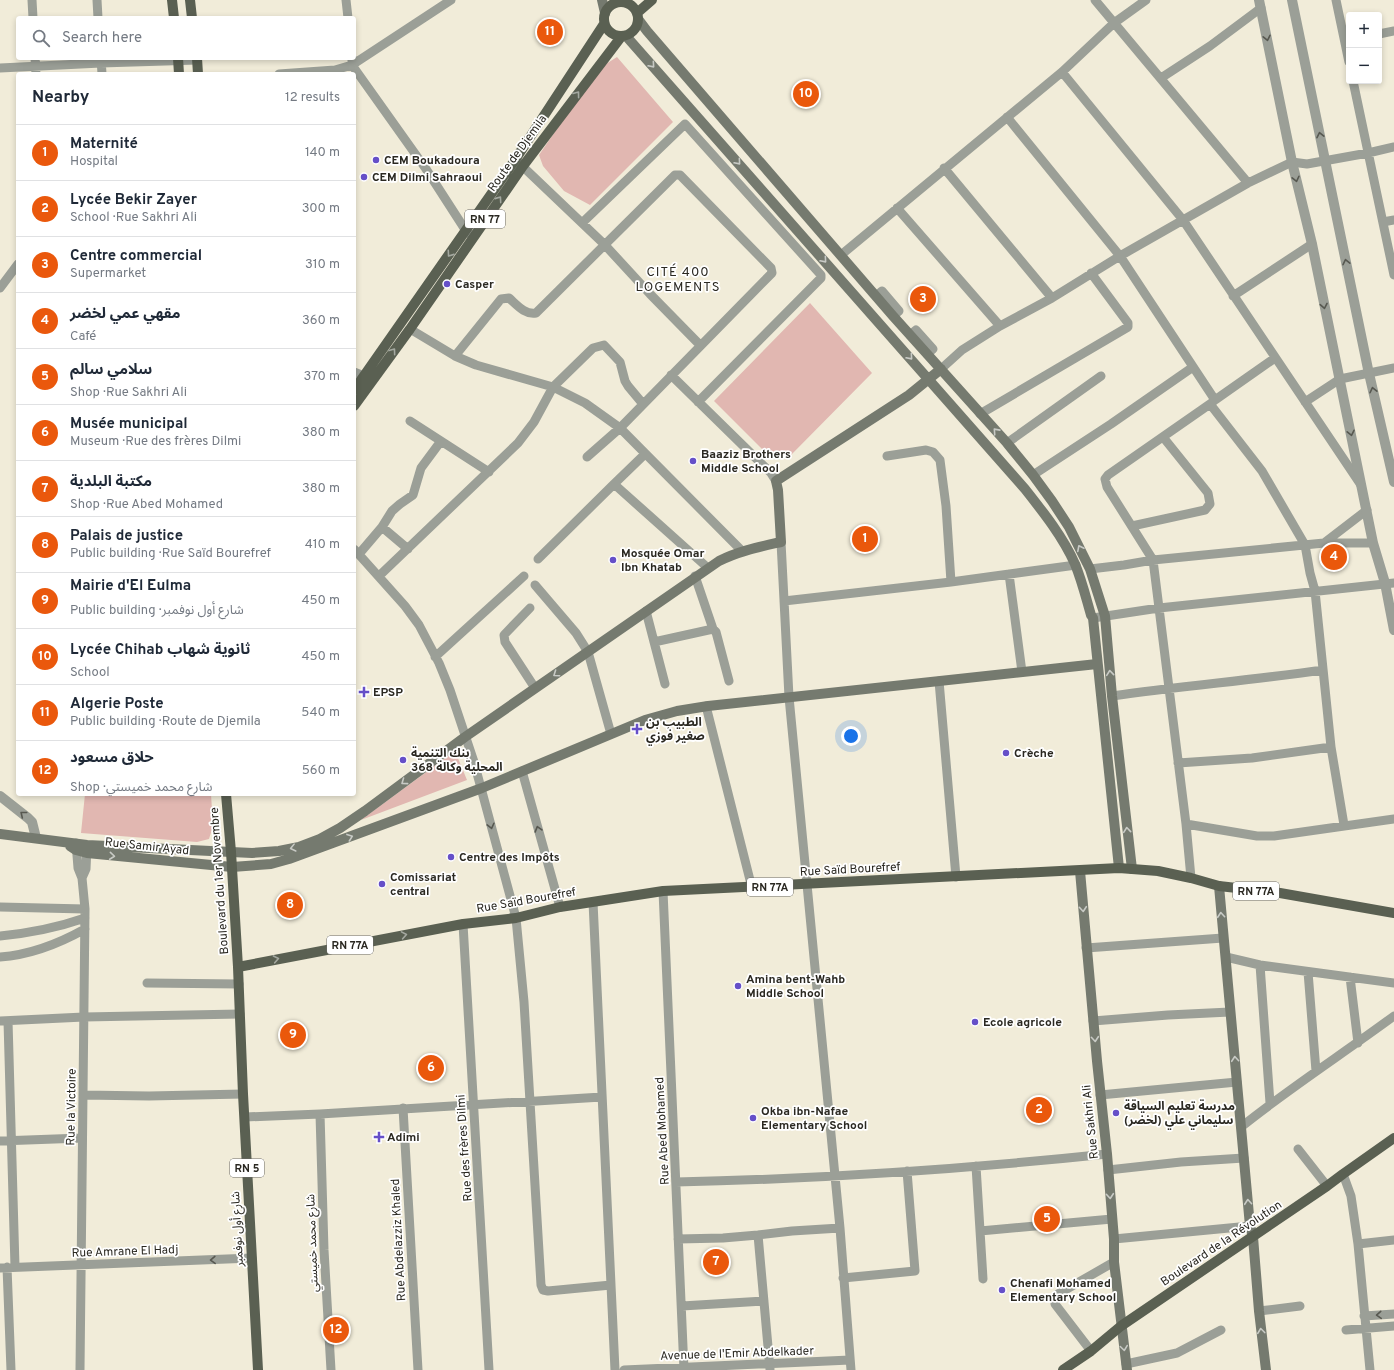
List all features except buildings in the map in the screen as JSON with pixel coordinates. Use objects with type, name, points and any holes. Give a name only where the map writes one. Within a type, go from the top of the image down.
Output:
[{"type":"main road","points":[[172,0],[174,16]]},
{"type":"main road","points":[[190,0],[192,16]]},
{"type":"main road","points":[[602,0],[605,13],[604,24],[610,33],[615,36],[623,36],[635,30],[637,16],[652,0]]},
{"type":"main road","points":[[605,13],[613,4],[621,1],[630,4],[634,8],[637,16],[647,31],[893,316],[1033,475],[1069,527],[1090,569],[1105,616],[1112,696],[1132,869]]},
{"type":"main road","name":"Route de Djemila","points":[[519,163],[604,24]]},
{"type":"main road","points":[[623,36],[1025,489],[1061,537],[1076,565],[1093,618],[1119,868]]},
{"type":"main road","name":"Route de Djemila","points":[[356,399],[361,382],[519,163],[623,36]]},
{"type":"main road","points":[[178,60],[180,72]]},
{"type":"main road","points":[[197,60],[198,72]]},
{"type":"main road","name":"Route de Djemila","points":[[361,382],[378,372],[410,329],[469,233]]},
{"type":"main road","points":[[781,542],[778,490],[776,481],[909,395],[941,369]]},
{"type":"main road","name":"Rue Samir Ayad","points":[[87,849],[143,848],[252,853],[279,852],[299,847],[320,839],[365,811],[465,737],[695,576],[719,561],[742,551],[781,542]]},
{"type":"main road","name":"Rue Samir Ayad","points":[[0,834],[62,841],[76,847],[143,858],[232,867],[271,864],[482,788],[645,720],[677,711],[706,706],[1097,664]]},
{"type":"main road","name":"Boulevard du 1er Novembre","points":[[226,796],[238,967]]},
{"type":"main road","points":[[143,848],[143,858]]},
{"type":"main road","name":"Rue Saïd Bourefref","points":[[238,967],[463,924],[516,918],[560,907],[663,891],[752,888],[1119,868],[1158,872],[1191,878],[1219,886],[1280,893],[1394,913]]},
{"type":"main road","name":"Rue Sakhri Ali","points":[[1080,871],[1100,1095],[1107,1154],[1114,1239],[1114,1262],[1127,1367]]},
{"type":"main road","points":[[1219,886],[1250,1226],[1253,1237],[1259,1311],[1266,1370]]},
{"type":"main road","name":"شارع أول نوفمبر","points":[[238,967],[243,1094],[258,1370]]},
{"type":"main road","name":"Boulevard de la Révolution","points":[[1063,1370],[1091,1351],[1121,1326],[1253,1237],[1394,1138]]},
{"type":"street","points":[[32,0],[33,16]]},
{"type":"street","points":[[97,0],[98,16]]},
{"type":"street","points":[[346,0],[348,16]]},
{"type":"street","points":[[356,59],[451,0]]},
{"type":"street","points":[[1095,0],[1248,183]]},
{"type":"street","points":[[841,255],[944,168],[1062,72],[1114,23],[1146,0]]},
{"type":"street","points":[[1292,0],[1369,373],[1394,482]]},
{"type":"street","points":[[1346,0],[1336,1],[1346,37]]},
{"type":"street","points":[[1161,78],[1210,46],[1260,4],[1292,162],[1312,244],[1374,543],[1389,583],[1394,630]]},
{"type":"street","points":[[1382,33],[1394,31]]},
{"type":"street","points":[[101,60],[102,72]]},
{"type":"street","points":[[0,68],[101,60],[178,60]]},
{"type":"street","points":[[307,72],[335,70],[352,61],[469,233]]},
{"type":"street","points":[[1062,72],[1183,220],[1363,488]]},
{"type":"street","points":[[1354,84],[1394,275]]},
{"type":"street","points":[[1007,117],[1120,256],[1193,367],[1212,402],[1262,471],[1305,545],[1314,591],[1331,747],[1344,825]]},
{"type":"street","points":[[582,223],[685,124],[821,275],[820,278],[698,402]]},
{"type":"street","points":[[941,369],[962,350],[1000,326],[1052,298],[1120,256],[1248,183],[1292,162],[1307,164],[1394,147]]},
{"type":"street","points":[[519,163],[604,244],[700,345]]},
{"type":"street","points":[[944,168],[1052,298]]},
{"type":"street","points":[[455,356],[502,299],[510,298],[525,312],[530,314],[536,313],[604,244],[677,174],[680,175],[770,268],[772,273],[620,428],[587,457]]},
{"type":"street","points":[[897,208],[1000,326]]},
{"type":"street","points":[[1383,222],[1394,220]]},
{"type":"street","points":[[1234,296],[1312,244]]},
{"type":"street","points":[[0,288],[16,267]]},
{"type":"street","points":[[980,414],[1128,327],[1128,323],[1092,273]]},
{"type":"street","points":[[410,329],[455,356],[476,365],[553,387],[585,403],[620,428],[742,551]]},
{"type":"street","points":[[379,576],[518,443],[530,427],[553,387],[593,348],[604,345],[620,362],[625,381],[643,404]]},
{"type":"street","points":[[1191,878],[1186,824],[1153,560],[1107,487],[1106,479],[1108,475],[1275,358]]},
{"type":"street","points":[[1033,475],[1111,424],[1193,367]]},
{"type":"street","points":[[1305,402],[1340,379],[1394,368]]},
{"type":"street","points":[[671,376],[771,474],[776,481]]},
{"type":"street","points":[[1007,444],[1102,376]]},
{"type":"street","points":[[410,421],[489,472]]},
{"type":"street","points":[[1132,526],[1205,510],[1210,504],[1208,493],[1163,437]]},
{"type":"street","points":[[442,441],[421,468],[413,495],[392,511],[382,527],[356,551],[405,606],[419,625],[450,690],[482,788],[516,918],[524,1002],[541,1285],[543,1290],[548,1291],[611,1285]]},
{"type":"street","points":[[887,456],[926,450],[933,452],[940,460],[946,506],[950,582]]},
{"type":"street","points":[[538,559],[645,454]]},
{"type":"street","points":[[614,484],[708,568]]},
{"type":"street","points":[[1324,542],[1367,510]]},
{"type":"street","points":[[382,527],[408,549]]},
{"type":"street","points":[[781,542],[789,697],[840,1228],[851,1370]]},
{"type":"street","points":[[1090,569],[1153,560],[1324,542],[1374,543]]},
{"type":"street","points":[[784,601],[950,582],[1076,565]]},
{"type":"street","points":[[1009,574],[1022,672]]},
{"type":"street","points":[[435,656],[524,576]]},
{"type":"street","points":[[695,576],[712,629],[716,632],[730,681]]},
{"type":"street","points":[[1093,618],[1159,608],[1389,583]]},
{"type":"street","points":[[535,585],[576,633],[588,652],[611,734]]},
{"type":"street","points":[[530,608],[504,635],[505,642],[535,688]]},
{"type":"street","points":[[646,610],[665,684]]},
{"type":"street","points":[[654,642],[712,629]]},
{"type":"street","points":[[1112,696],[1168,688],[1253,680],[1323,670]]},
{"type":"street","points":[[939,681],[956,877]]},
{"type":"street","points":[[706,706],[752,888]]},
{"type":"street","points":[[1178,763],[1252,758],[1331,747]]},
{"type":"street","points":[[522,771],[560,907]]},
{"type":"street","points":[[0,796],[32,822],[36,838]]},
{"type":"street","points":[[1186,824],[1257,836],[1288,834],[1394,819]]},
{"type":"street","points":[[76,847],[78,868],[82,878]]},
{"type":"street","name":"Rue la Victoire","points":[[80,1370],[80,1264],[85,929],[82,878],[86,869],[87,849]]},
{"type":"street","name":"Rue Abed Mohamed","points":[[663,891],[684,1368]]},
{"type":"street","points":[[593,902],[615,1370]]},
{"type":"street","points":[[0,907],[85,913]]},
{"type":"street","points":[[0,936],[47,930],[85,913]]},
{"type":"street","name":"Rue des frères Dilmi","points":[[463,924],[489,1370]]},
{"type":"street","points":[[0,957],[27,952],[69,937],[85,929]]},
{"type":"street","points":[[1086,948],[1223,938]]},
{"type":"street","points":[[1226,957],[1260,965],[1394,983]]},
{"type":"street","points":[[1260,965],[1270,1104]]},
{"type":"street","points":[[1308,972],[1316,1070]]},
{"type":"street","points":[[1350,977],[1358,1042]]},
{"type":"street","points":[[147,983],[239,984]]},
{"type":"street","points":[[1093,1021],[1230,1012]]},
{"type":"street","points":[[11,1370],[7,1267],[11,1140],[4,1021],[84,1017],[240,1014]]},
{"type":"street","points":[[1241,1126],[1316,1070],[1394,1016]]},
{"type":"street","points":[[1100,1095],[1237,1082]]},
{"type":"street","points":[[82,1094],[149,1096],[243,1094]]},
{"type":"street","points":[[245,1117],[602,1097]]},
{"type":"street","name":"Rue Abdelazziz Khaled","points":[[404,1108],[418,1370]]},
{"type":"street","name":"شارع محمد خميستي","points":[[320,1114],[324,1250],[331,1370]]},
{"type":"street","points":[[0,1141],[82,1138]]},
{"type":"street","points":[[1298,1149],[1327,1186]]},
{"type":"street","points":[[676,1182],[835,1176],[976,1166],[1107,1154]]},
{"type":"street","points":[[1108,1170],[1181,1162],[1244,1158]]},
{"type":"street","points":[[976,1166],[983,1279]]},
{"type":"street","points":[[843,1278],[915,1271],[908,1171]]},
{"type":"street","points":[[1343,1174],[1351,1196],[1358,1244],[1370,1370]]},
{"type":"street","points":[[980,1231],[1112,1219]]},
{"type":"street","points":[[1114,1239],[1250,1226]]},
{"type":"street","points":[[678,1239],[758,1235],[840,1228]]},
{"type":"street","points":[[758,1235],[769,1367]]},
{"type":"street","points":[[1358,1244],[1394,1240]]},
{"type":"street","name":"Rue Amrane El Hadj","points":[[7,1267],[252,1258]]},
{"type":"street","points":[[1091,1351],[1056,1304],[1058,1294],[1114,1262]]},
{"type":"street","points":[[682,1306],[764,1301]]},
{"type":"street","points":[[1259,1311],[1300,1306]]},
{"type":"street","points":[[1364,1316],[1394,1314]]},
{"type":"street","points":[[1346,1330],[1394,1326]]},
{"type":"street","points":[[1127,1367],[1177,1353],[1222,1330]]},
{"type":"street","name":"Avenue de l'Emir Abdelkader","points":[[624,1370],[769,1367],[850,1360]]},
{"type":"shaded area","points":[[617,57],[673,122],[590,205],[564,191],[543,166],[539,155],[598,69]]},
{"type":"shaded area","points":[[810,303],[872,373],[791,455],[768,455],[714,401]]},
{"type":"shaded area","points":[[455,751],[467,780],[361,820]]},
{"type":"shaded area","points":[[85,796],[211,796],[213,826],[209,839],[197,842],[81,833]]},
{"type":"place","name":"Algerie Poste","points":[[550,32]]},
{"type":"place","name":"Lycée Chihab ثانوية شهاب","points":[[806,94]]},
{"type":"place","name":"CEM Boukadoura","points":[[376,160]]},
{"type":"place","name":"CEM Dilmi Sahraoui","points":[[364,177]]},
{"type":"place","name":"Casper","points":[[447,284]]},
{"type":"place","name":"Centre commercial","points":[[923,299]]},
{"type":"place","name":"Baaziz Brothers Middle School","points":[[693,461]]},
{"type":"place","name":"Maternité","points":[[865,539]]},
{"type":"place","name":"مقهي عمي لخضر","points":[[1334,557]]},
{"type":"place","name":"Mosquée Omar Ibn Khatab","points":[[613,560]]},
{"type":"place","name":"EPSP","points":[[364,692]]},
{"type":"place","name":"الطبيب بن صغير فوزي","points":[[637,729]]},
{"type":"place","name":"Crèche","points":[[1006,753]]},
{"type":"place","name":"بنك التنمية المحلية وكالة 368","points":[[403,760]]},
{"type":"place","name":"Centre des Impôts","points":[[451,857]]},
{"type":"place","name":"Comissariat central","points":[[382,884]]},
{"type":"place","name":"Palais de justice","points":[[290,905]]},
{"type":"place","name":"Amina bent-Wahb Middle School","points":[[738,986]]},
{"type":"place","name":"Ecole agricole","points":[[975,1022]]},
{"type":"place","name":"Mairie d'El Eulma","points":[[293,1035]]},
{"type":"place","name":"Musée municipal","points":[[431,1068]]},
{"type":"place","name":"Lycée Bekir Zayer","points":[[1039,1110]]},
{"type":"place","name":"مدرسة تعليم السياقة سليماني علي (لخضر)","points":[[1116,1113]]},
{"type":"place","name":"Okba ibn-Nafae Elementary School","points":[[753,1118]]},
{"type":"place","name":"Adimi","points":[[379,1137]]},
{"type":"place","name":"سلامي سالم","points":[[1047,1219]]},
{"type":"place","name":"مكتبة البلدية","points":[[716,1262]]},
{"type":"place","name":"Chenafi Mohamed Elementary School","points":[[1002,1290]]},
{"type":"place","name":"حلاق مسعود","points":[[336,1330]]},
{"type":"district","name":"CITÉ 400 LOGEMENTS","points":[[678,278]]}]
